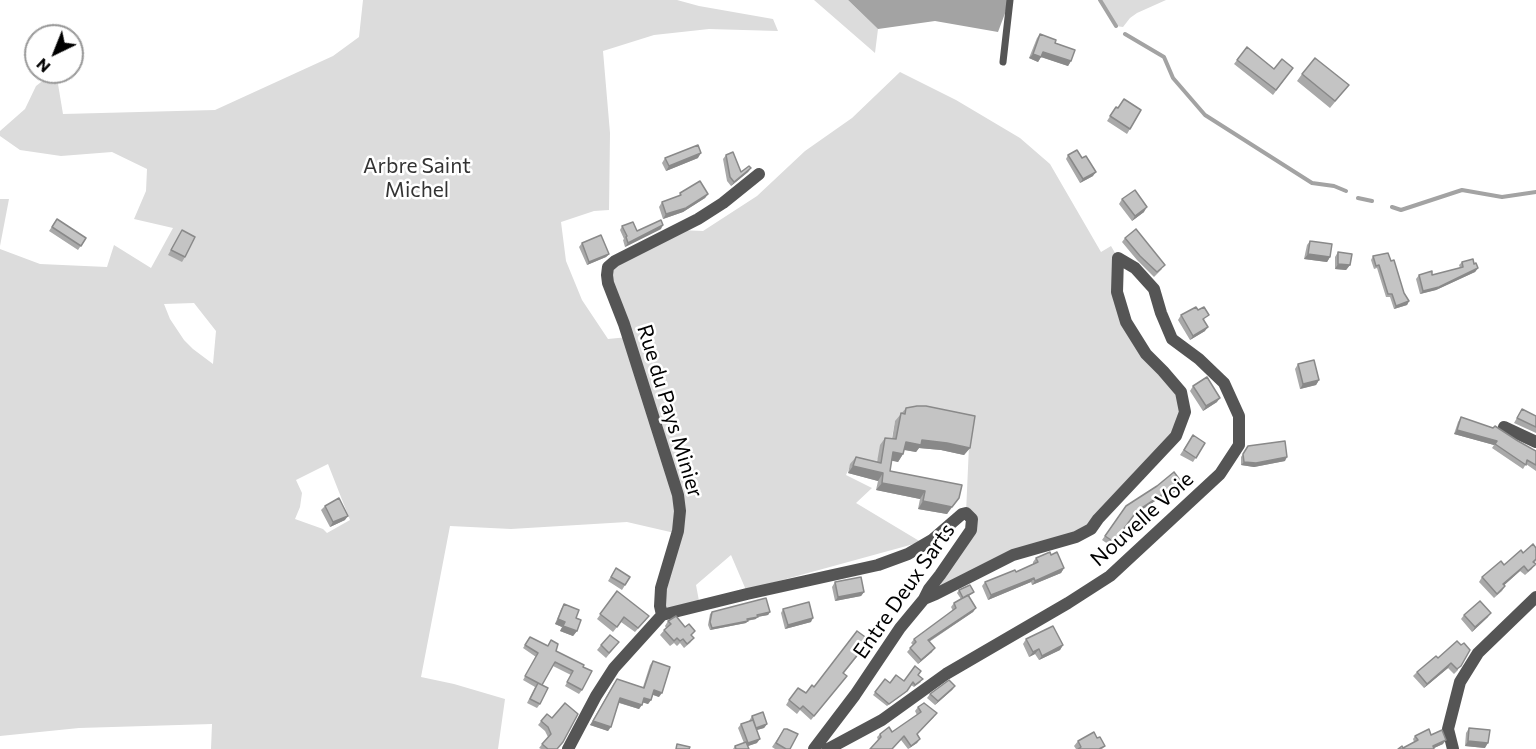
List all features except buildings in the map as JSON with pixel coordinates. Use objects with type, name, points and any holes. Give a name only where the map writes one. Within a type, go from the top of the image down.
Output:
[{"type":"street","name":"Rue du Pays Minier","points":[[662,615],[661,588],[678,531],[680,511],[678,495],[624,324],[608,283],[608,267],[615,261],[698,219],[723,203],[759,174]]},
{"type":"street","name":"Nouvelle Voie","points":[[828,749],[882,720],[946,674],[1110,576],[1220,474],[1239,445],[1239,416],[1224,382],[1172,339],[1161,313],[1155,289],[1135,268],[1118,258],[1117,292],[1126,322],[1146,354],[1181,393],[1185,412],[1176,436],[1091,529],[1076,537],[1013,555],[924,599]]},
{"type":"street","points":[[1504,428],[1536,442]]},
{"type":"street","name":"Entre Deux Sarts","points":[[662,615],[878,565],[908,555],[932,540],[966,513],[972,519],[971,530],[855,695],[813,749]]},
{"type":"street","points":[[1453,749],[1448,729],[1460,681],[1478,653],[1536,597]]},
{"type":"street","points":[[568,749],[596,696],[614,668],[662,615]]},
{"type":"lane","points":[[1003,62],[1010,0]]},
{"type":"green space","name":"Arbre Saint Michel","points":[[363,0],[677,0],[773,19],[778,31],[709,29],[654,35],[603,51],[610,133],[609,210],[594,211],[561,222],[566,261],[582,300],[608,339],[628,337],[608,267],[678,230],[703,231],[757,196],[805,151],[852,118],[900,72],[956,100],[1020,138],[1050,164],[1101,252],[1111,246],[1118,258],[1126,322],[1163,371],[1185,412],[1176,436],[1091,529],[1013,555],[924,599],[971,530],[966,513],[970,423],[895,421],[890,447],[877,460],[874,470],[851,464],[846,475],[872,488],[856,503],[921,542],[746,590],[731,555],[696,585],[699,601],[670,610],[663,604],[679,534],[627,522],[511,529],[450,526],[421,677],[505,699],[498,749],[211,749],[212,724],[79,728],[0,736],[0,249],[40,264],[107,267],[114,245],[151,268],[173,228],[134,219],[146,191],[147,169],[112,152],[61,156],[20,150],[0,136],[0,131],[25,109],[39,84],[58,84],[63,114],[215,110],[333,56],[359,37]],"holes":[[[194,303],[216,331],[213,364],[184,340],[170,319],[164,304]],[[328,464],[350,520],[327,533],[323,529],[295,519],[302,493],[296,480]]]},
{"type":"green space","points":[[814,0],[848,0],[878,29],[875,53]]},
{"type":"green space","points":[[1101,0],[1166,0],[1137,13],[1123,27],[1116,26]]},
{"type":"green space","points":[[0,199],[9,199],[0,246]]},
{"type":"shaded area","points":[[848,0],[1010,0],[998,32],[935,21],[878,29]]},
{"type":"waterway","points":[[1100,0],[1116,26]]},
{"type":"waterway","points":[[1125,34],[1164,57],[1173,78],[1205,115],[1312,183],[1334,186],[1346,191]]},
{"type":"waterway","points":[[1392,207],[1401,210],[1462,190],[1502,197],[1536,192]]},
{"type":"waterway","points":[[1358,198],[1372,201]]}]
